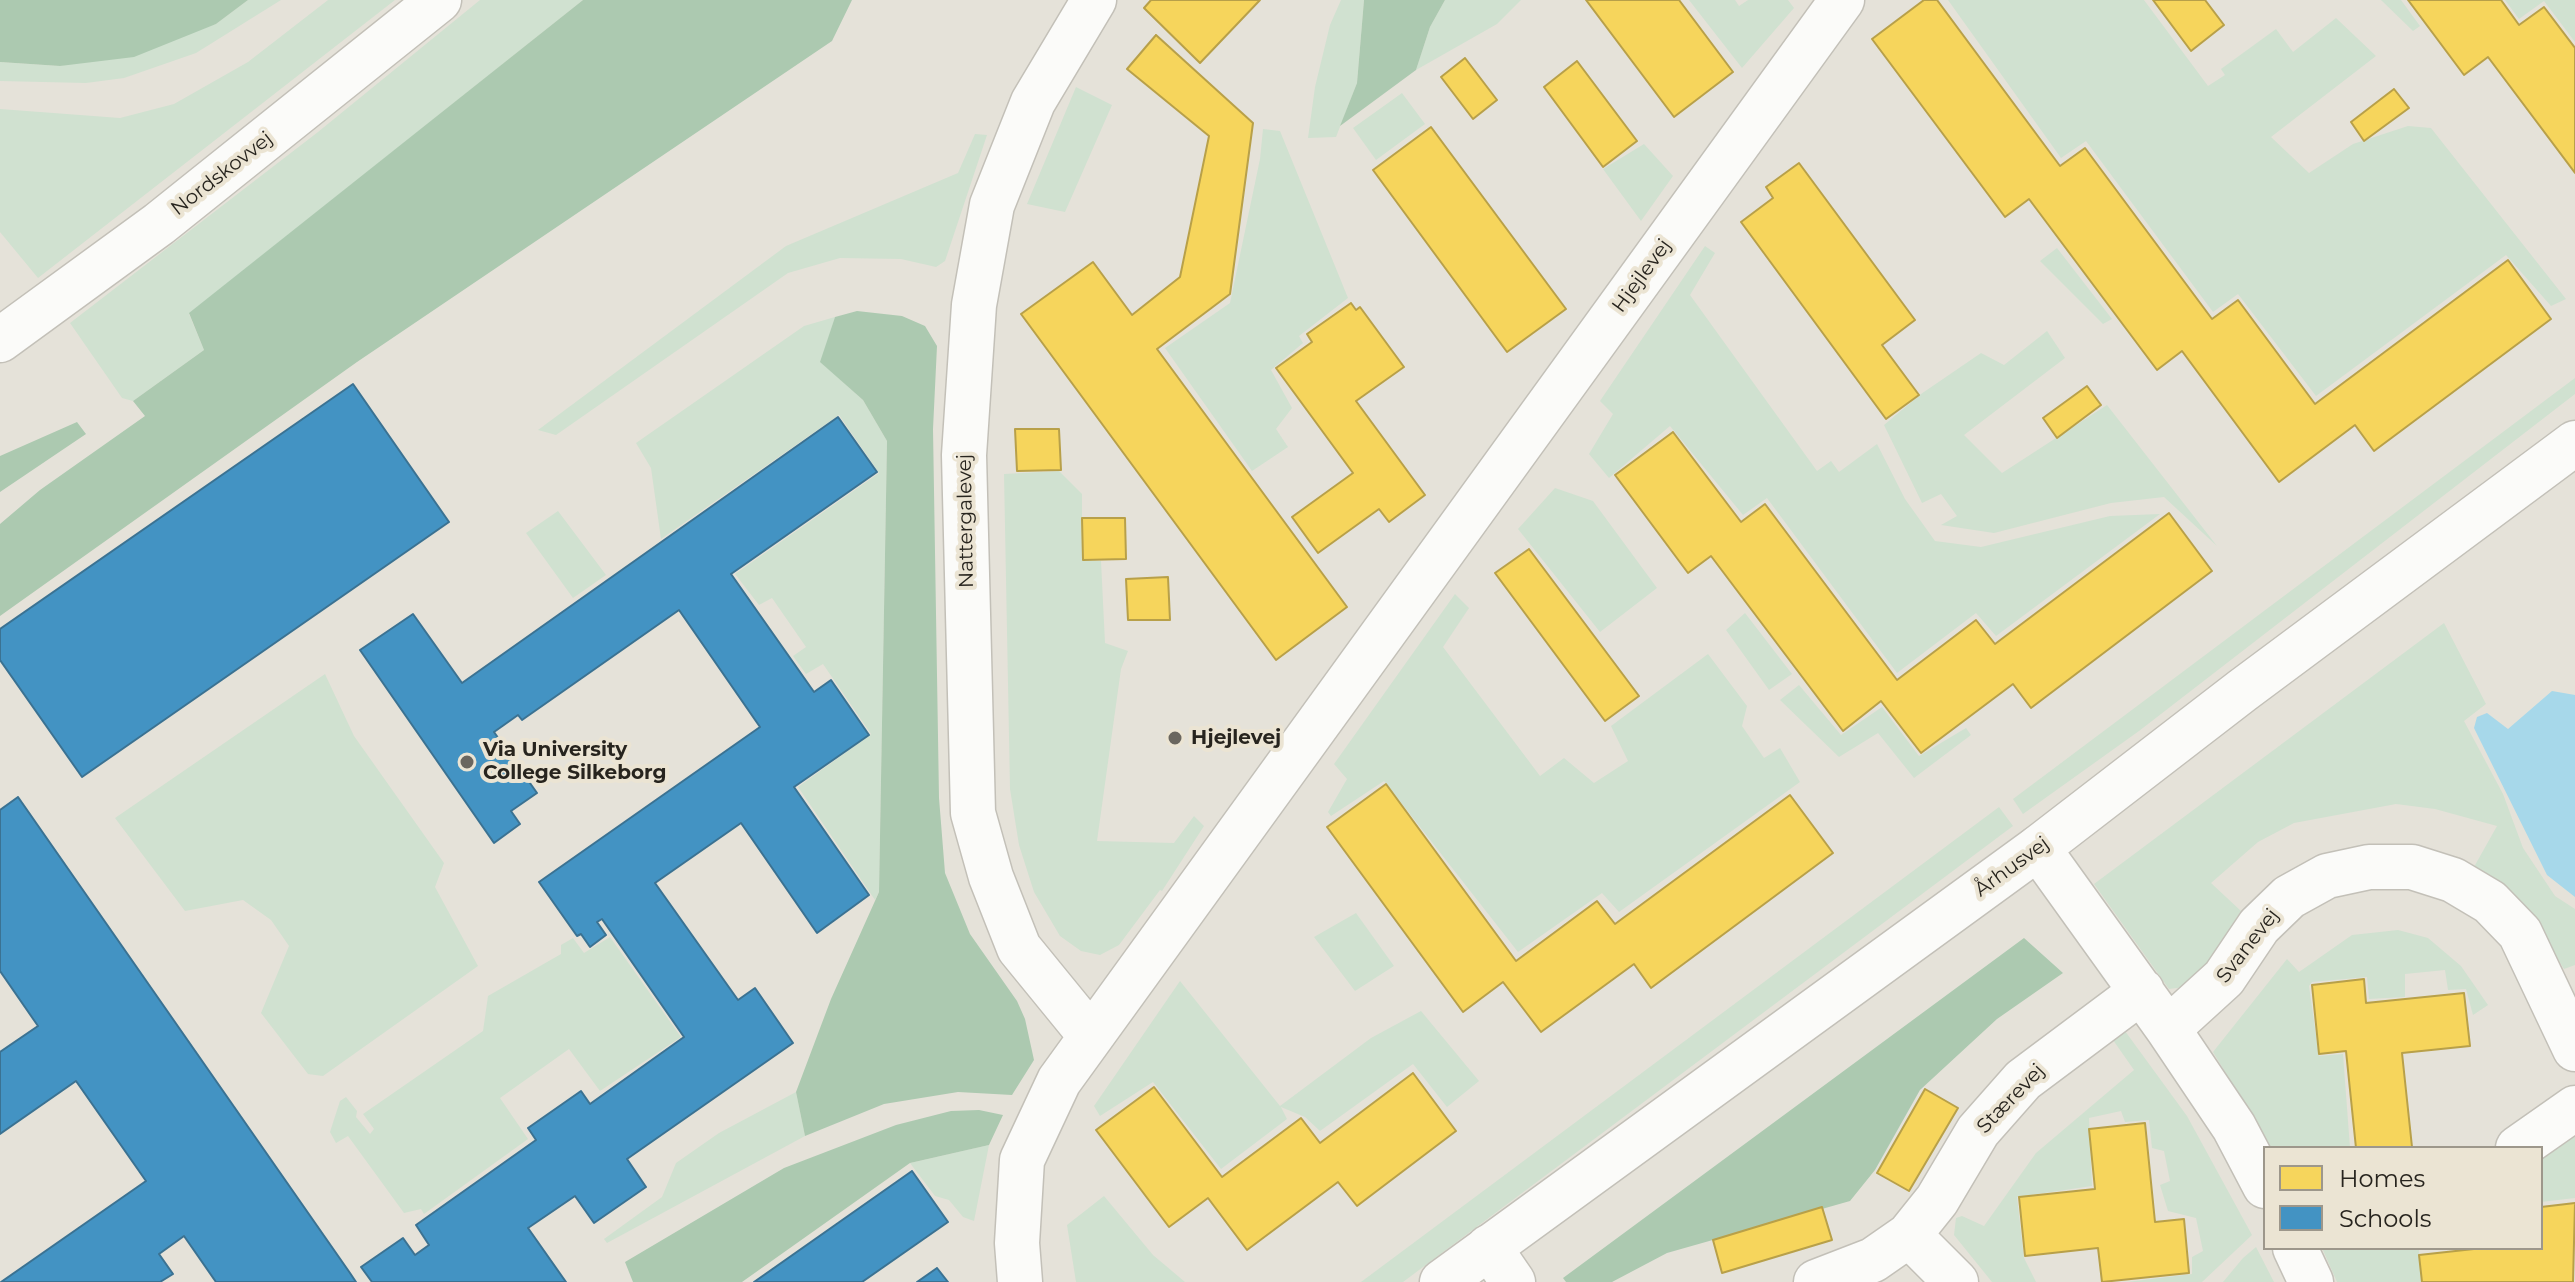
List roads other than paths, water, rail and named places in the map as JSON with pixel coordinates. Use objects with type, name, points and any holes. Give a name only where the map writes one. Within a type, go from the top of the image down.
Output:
[{"type":"street","name":"Nordskovvej","points":[[0,340],[159,224],[439,0]]},
{"type":"street","name":"Nattergalevej","points":[[1090,1035],[1019,948],[991,877],[973,813],[964,455],[974,305],[992,205],[1033,102],[1094,0]]},
{"type":"street","name":"Hjejlevej","points":[[1020,1282],[1017,1227],[1022,1160],[1059,1081],[1842,0]]},
{"type":"street","name":"Århusvej","points":[[1442,1282],[1501,1265],[2243,690],[2575,443]]},
{"type":"street","points":[[2038,848],[2142,991],[2234,1127],[2263,1182]]},
{"type":"street","name":"Svanevej","points":[[2168,1029],[2224,978],[2259,926],[2289,897],[2327,876],[2369,867],[2412,867],[2465,887],[2490,902],[2520,933],[2575,1049]]},
{"type":"street","name":"Stærevej","points":[[1816,1282],[1873,1260],[1909,1235],[1937,1200],[1978,1131],[2023,1080],[2142,991]]},
{"type":"street","points":[[2521,1146],[2575,1108]]},
{"type":"street","points":[[1909,1235],[1956,1282]]},
{"type":"street","points":[[2296,1250],[2311,1282]]},
{"type":"water","points":[[2552,691],[2575,695],[2575,897],[2547,875],[2474,728],[2477,717],[2487,713],[2508,729]]},
{"type":"place","name":"Hjejlevej","points":[[1175,738]]},
{"type":"place","name":"Via University College Silkeborg","points":[[467,762]]}]
